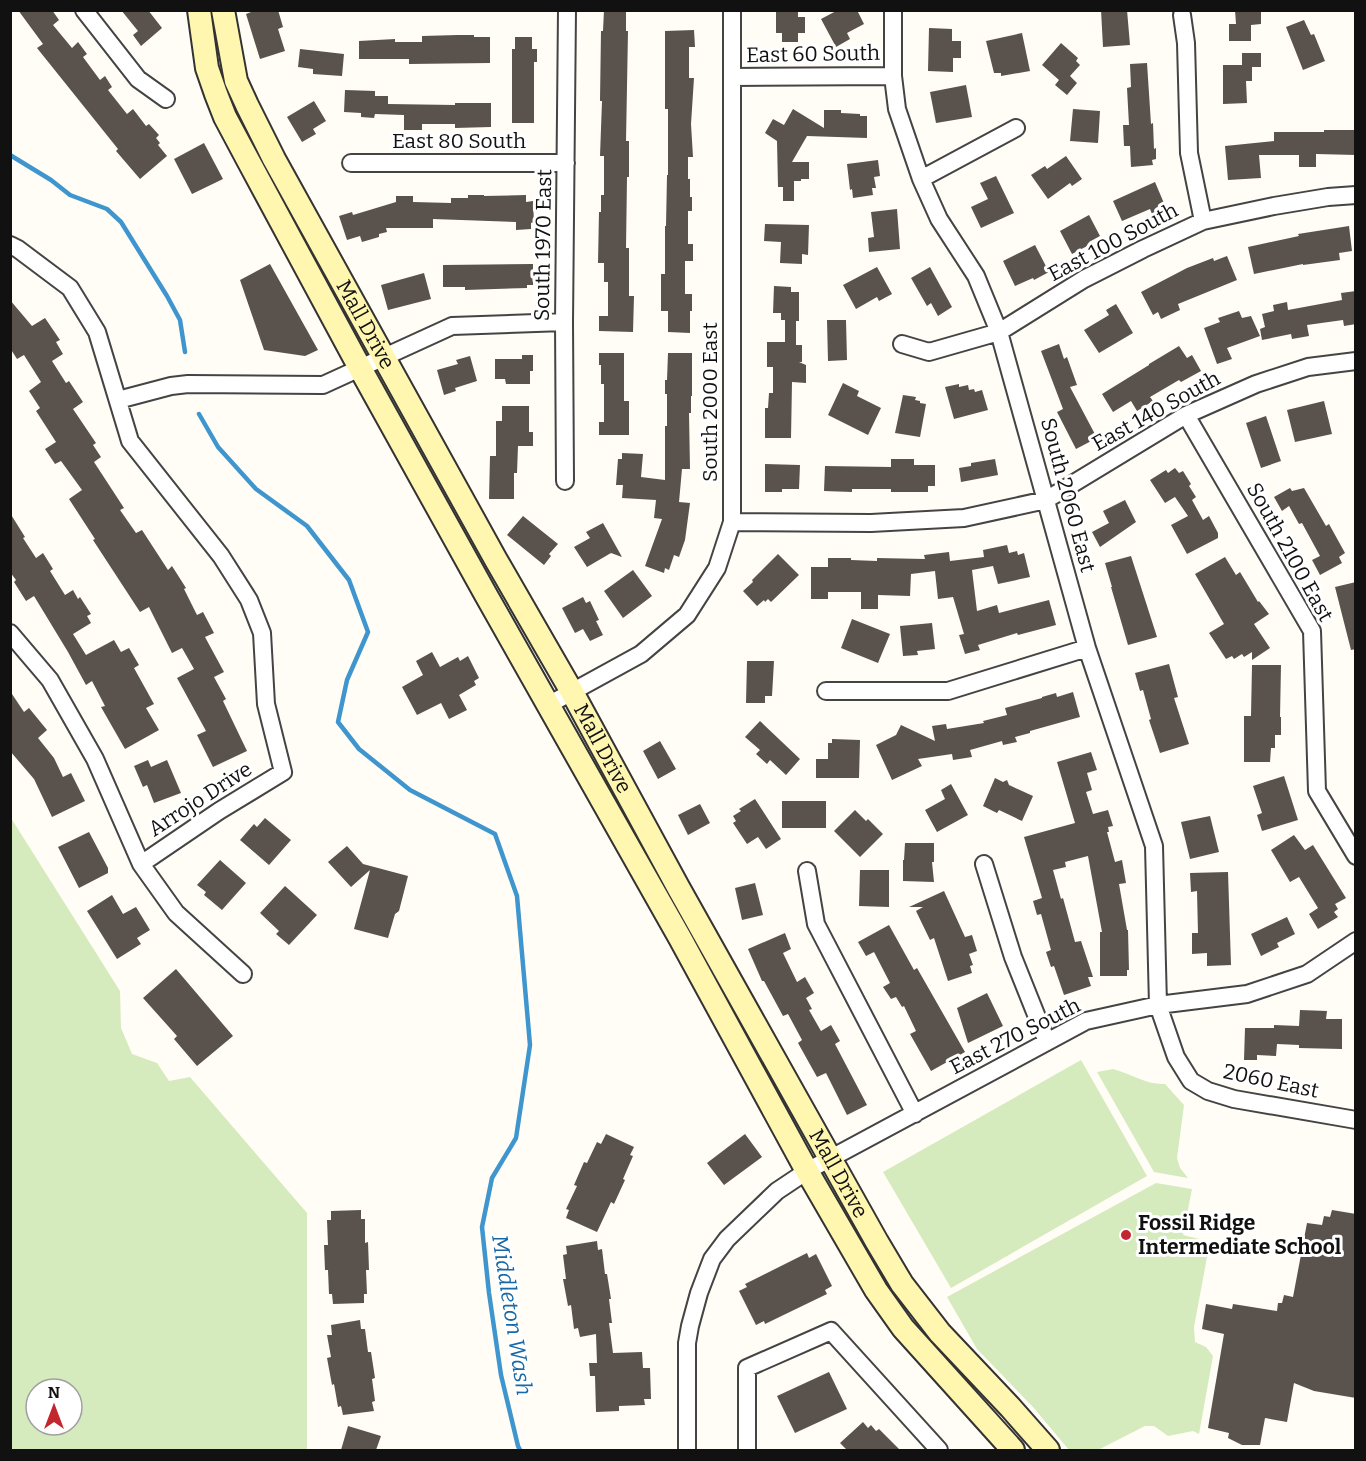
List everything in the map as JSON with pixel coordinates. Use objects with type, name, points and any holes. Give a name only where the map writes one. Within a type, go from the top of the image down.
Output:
[{"type":"main road","name":"Mall Drive","points":[[199,10],[207,68],[225,117],[360,368],[680,938],[807,1171],[876,1290],[903,1328],[1013,1450]]},
{"type":"main road","name":"Mall Drive","points":[[222,10],[236,81],[274,159],[496,560],[572,692],[798,1103],[902,1284],[940,1333],[1048,1450]]},
{"type":"street","points":[[84,10],[138,79],[166,99]]},
{"type":"street","name":"South 1970 East","points":[[565,481],[567,10]]},
{"type":"street","name":"South 2000 East","points":[[548,705],[641,654],[687,615],[717,568],[732,522],[732,10]]},
{"type":"street","name":"South 2060 East","points":[[893,10],[893,76],[897,109],[921,179],[939,219],[976,276],[999,332],[1087,648],[1154,846],[1158,1005]]},
{"type":"street","points":[[1182,15],[1186,43],[1189,153],[1203,220]]},
{"type":"street","name":"East 60 South","points":[[732,77],[893,76]]},
{"type":"street","points":[[921,179],[1016,128]]},
{"type":"street","name":"East 80 South","points":[[351,163],[566,163]]},
{"type":"street","name":"East 100 South","points":[[902,344],[929,352],[999,332],[1084,279],[1203,220],[1328,197],[1356,195]]},
{"type":"street","points":[[10,244],[70,288],[97,332],[118,400],[171,386],[189,384],[322,386],[452,326],[564,322]]},
{"type":"street","name":"East 140 South","points":[[732,522],[871,523],[964,518],[1046,500],[1186,415],[1256,384],[1308,367],[1356,362]]},
{"type":"street","name":"Arrojo Drive","points":[[118,400],[130,441],[221,556],[249,600],[262,633],[266,704],[283,772],[219,811],[141,864]]},
{"type":"street","name":"South 2100 East","points":[[1186,415],[1312,631],[1317,791],[1356,856]]},
{"type":"street","points":[[10,633],[50,680],[95,759],[141,864],[176,913],[243,974]]},
{"type":"street","points":[[826,691],[948,691],[1087,648]]},
{"type":"street","points":[[984,864],[1013,957],[1047,1042]]},
{"type":"street","points":[[807,871],[816,924],[915,1113]]},
{"type":"street","name":"East 270 South","points":[[687,1450],[687,1343],[699,1293],[712,1259],[727,1239],[777,1191],[807,1171],[1086,1021],[1158,1005],[1247,994],[1306,974],[1356,941]]},
{"type":"street","name":"2060 East","points":[[1158,1005],[1176,1058],[1191,1081],[1208,1091],[1234,1099],[1356,1120]]},
{"type":"street","points":[[747,1450],[747,1368],[831,1331],[939,1450]]},
{"type":"green space","points":[[11,818],[120,991],[121,1028],[132,1054],[157,1063],[169,1081],[190,1077],[307,1213],[307,1450],[11,1450]]},
{"type":"green space","points":[[1081,1060],[1147,1176],[951,1288],[883,1172]]},
{"type":"green space","points":[[1113,1069],[1145,1081],[1165,1084],[1184,1105],[1177,1158],[1180,1168],[1188,1178],[1154,1172],[1097,1072]]},
{"type":"green space","points":[[1156,1183],[1192,1189],[1183,1235],[1199,1239],[1197,1250],[1208,1252],[1194,1327],[1195,1342],[1206,1347],[1213,1356],[1199,1434],[1193,1431],[1168,1436],[1154,1426],[1145,1426],[1098,1450],[1069,1450],[1033,1407],[977,1349],[947,1297]]},
{"type":"building","points":[[18,10],[52,10],[59,20],[53,25],[72,48],[78,42],[87,54],[83,57],[100,80],[105,76],[112,87],[108,90],[127,114],[133,109],[146,126],[149,124],[159,135],[156,138],[160,143],[158,145],[167,156],[140,179],[37,48],[43,44]]},
{"type":"building","points":[[121,10],[148,10],[162,28],[141,46],[133,35],[138,31]]},
{"type":"building","points":[[256,10],[278,10],[283,27],[278,29],[285,51],[260,59],[246,14]]},
{"type":"building","points":[[604,10],[626,10],[626,31],[628,31],[626,141],[629,141],[629,177],[627,177],[626,248],[629,248],[629,296],[634,296],[633,332],[599,331],[599,316],[608,316],[608,282],[604,282],[604,263],[598,263],[599,212],[601,212],[601,195],[604,195],[604,156],[600,156],[602,101],[600,101],[601,31],[603,31]]},
{"type":"building","points":[[776,10],[798,12],[798,17],[805,17],[805,33],[798,33],[798,42],[782,42],[782,33],[776,33]]},
{"type":"building","points":[[838,10],[857,10],[864,24],[847,33],[850,39],[836,47],[821,19]]},
{"type":"building","points":[[1101,10],[1127,10],[1130,45],[1103,47]]},
{"type":"building","points":[[1235,10],[1261,10],[1261,24],[1251,25],[1251,41],[1229,41],[1229,24],[1236,24]]},
{"type":"building","points":[[1304,20],[1311,35],[1314,34],[1325,61],[1303,70],[1286,27]]},
{"type":"building","points":[[929,28],[952,29],[952,41],[961,41],[961,58],[953,58],[953,72],[928,71]]},
{"type":"building","points":[[694,30],[695,47],[689,47],[689,78],[694,78],[691,124],[693,157],[688,157],[692,211],[688,211],[688,244],[693,244],[693,261],[685,261],[685,294],[692,294],[692,311],[690,311],[690,333],[668,332],[668,311],[661,311],[661,274],[665,274],[668,175],[665,31]]},
{"type":"building","points":[[1022,33],[1030,71],[1001,76],[1001,73],[994,73],[986,41]]},
{"type":"building","points":[[474,35],[474,37],[490,37],[490,63],[409,64],[409,59],[359,59],[359,41],[395,39],[395,42],[422,42],[422,36]]},
{"type":"building","points":[[515,37],[532,37],[532,49],[537,49],[537,62],[534,62],[534,123],[512,123],[512,49],[515,49]]},
{"type":"building","points":[[1061,43],[1078,58],[1076,61],[1080,65],[1070,76],[1077,83],[1067,95],[1055,85],[1059,80],[1042,65]]},
{"type":"building","points":[[300,49],[344,54],[342,76],[313,74],[313,69],[298,67]]},
{"type":"building","points":[[1242,53],[1261,53],[1261,67],[1252,67],[1252,81],[1246,81],[1247,103],[1223,104],[1223,65],[1242,65]]},
{"type":"building","points":[[1147,63],[1156,159],[1152,160],[1153,165],[1131,167],[1130,146],[1124,146],[1123,125],[1129,125],[1127,88],[1131,87],[1130,64]]},
{"type":"building","points":[[966,85],[972,117],[936,123],[930,92]]},
{"type":"building","points":[[345,90],[375,91],[375,96],[388,96],[388,104],[491,103],[491,127],[455,128],[455,124],[422,124],[422,130],[404,130],[404,115],[375,114],[374,118],[361,117],[361,113],[344,112]]},
{"type":"building","points":[[314,101],[326,121],[313,129],[316,134],[302,142],[287,117]]},
{"type":"building","points":[[793,109],[824,128],[824,110],[841,110],[841,113],[867,116],[867,138],[807,136],[792,162],[809,162],[809,179],[794,181],[794,201],[783,201],[783,187],[778,187],[777,141],[765,133],[773,119],[784,125]]},
{"type":"building","points":[[1073,109],[1100,111],[1098,143],[1070,141]]},
{"type":"building","points":[[1324,130],[1356,130],[1356,155],[1316,154],[1316,167],[1299,167],[1299,155],[1259,155],[1261,178],[1228,180],[1225,146],[1274,141],[1274,132],[1324,132]]},
{"type":"building","points":[[204,143],[223,179],[192,194],[174,159]]},
{"type":"building","points":[[1066,156],[1082,179],[1072,186],[1070,183],[1048,199],[1031,175],[1045,166],[1047,169]]},
{"type":"building","points":[[878,160],[880,176],[874,177],[876,188],[872,188],[873,195],[853,198],[847,164]]},
{"type":"building","points":[[996,176],[1014,213],[981,228],[971,207],[988,199],[980,183]]},
{"type":"building","points":[[1155,182],[1166,208],[1152,214],[1150,209],[1122,221],[1113,201]]},
{"type":"building","points":[[468,195],[526,195],[526,202],[533,201],[534,222],[531,223],[531,229],[516,230],[516,222],[433,219],[433,228],[386,228],[387,232],[379,234],[379,237],[362,242],[360,236],[347,240],[339,216],[352,212],[353,215],[396,202],[396,196],[413,196],[413,202],[451,203],[451,198],[468,198]]},
{"type":"building","points":[[897,209],[900,249],[869,252],[868,238],[874,237],[871,212]]},
{"type":"building","points":[[1089,215],[1100,236],[1089,242],[1091,244],[1072,254],[1060,231]]},
{"type":"building","points":[[765,224],[809,225],[808,255],[802,254],[802,264],[780,263],[781,242],[764,241]]},
{"type":"building","points":[[1349,226],[1352,251],[1339,253],[1340,260],[1303,264],[1254,274],[1248,247],[1299,236],[1298,234]]},
{"type":"building","points":[[1035,245],[1049,272],[1015,286],[1003,261]]},
{"type":"building","points":[[1227,256],[1237,280],[1178,304],[1180,310],[1161,319],[1158,312],[1153,315],[1141,292],[1187,268],[1213,258],[1214,261]]},
{"type":"building","points":[[270,264],[318,350],[305,356],[264,350],[240,280]]},
{"type":"building","points":[[533,264],[533,285],[527,285],[527,288],[465,290],[465,287],[443,287],[443,265]]},
{"type":"building","points":[[877,267],[892,294],[879,301],[877,297],[856,309],[843,285]]},
{"type":"building","points":[[930,267],[952,307],[938,316],[931,303],[927,306],[911,278]]},
{"type":"building","points":[[424,273],[431,299],[388,310],[381,285]]},
{"type":"building","points":[[774,286],[791,287],[791,292],[799,292],[796,345],[802,345],[802,362],[799,362],[806,365],[806,383],[792,382],[791,438],[765,438],[765,408],[768,408],[769,393],[773,393],[773,367],[767,367],[767,342],[785,342],[785,320],[781,320],[781,313],[773,313]]},
{"type":"building","points":[[1356,291],[1356,324],[1344,326],[1343,320],[1307,325],[1309,336],[1292,339],[1291,334],[1262,340],[1260,329],[1265,327],[1262,314],[1274,311],[1273,305],[1287,302],[1288,310],[1342,300],[1341,293]]},
{"type":"building","points":[[10,300],[32,326],[45,318],[60,340],[56,342],[63,354],[52,361],[66,383],[69,381],[83,402],[73,409],[96,443],[93,445],[101,457],[94,462],[124,508],[120,510],[136,533],[142,530],[168,570],[172,566],[186,588],[184,589],[197,615],[203,612],[214,633],[205,637],[224,672],[214,677],[226,699],[223,701],[247,751],[213,767],[197,735],[206,731],[177,678],[194,669],[182,648],[172,653],[149,607],[140,612],[69,499],[82,490],[61,461],[55,464],[45,449],[56,442],[36,411],[40,408],[29,391],[41,382],[24,355],[17,359],[10,348]]},
{"type":"building","points":[[1116,304],[1133,333],[1099,353],[1084,330],[1109,315],[1106,310]]},
{"type":"building","points":[[1239,311],[1242,318],[1251,316],[1260,336],[1227,348],[1232,359],[1217,364],[1204,328],[1220,322],[1218,318]]},
{"type":"building","points":[[827,320],[846,320],[847,360],[828,361]]},
{"type":"building","points":[[1059,344],[1064,359],[1067,357],[1077,385],[1070,387],[1097,438],[1076,449],[1057,412],[1063,409],[1041,351]]},
{"type":"building","points":[[1179,346],[1187,358],[1192,355],[1201,371],[1181,382],[1179,380],[1150,397],[1153,401],[1137,411],[1131,401],[1113,412],[1102,394]]},
{"type":"building","points":[[599,353],[624,353],[624,401],[629,401],[629,435],[599,435],[599,422],[604,422],[604,384],[601,384]]},
{"type":"building","points":[[668,353],[692,353],[692,396],[691,413],[689,413],[690,469],[682,469],[679,502],[690,503],[685,540],[679,557],[674,555],[669,570],[665,568],[664,573],[645,566],[662,519],[654,518],[656,500],[622,498],[623,485],[616,485],[618,459],[622,459],[622,453],[643,454],[641,477],[665,480],[667,394],[665,394],[665,380],[667,380]]},
{"type":"building","points":[[522,355],[533,355],[530,384],[506,384],[505,379],[495,379],[495,359],[522,359]]},
{"type":"building","points":[[470,356],[477,381],[455,388],[456,391],[444,395],[437,370],[458,364],[456,360]]},
{"type":"building","points":[[843,383],[859,391],[857,396],[881,408],[868,435],[828,415]]},
{"type":"building","points":[[959,384],[959,387],[968,385],[969,390],[974,389],[975,392],[982,390],[988,410],[954,419],[945,387]]},
{"type":"building","points":[[903,395],[916,397],[915,400],[926,404],[920,437],[895,433]]},
{"type":"building","points":[[1324,401],[1332,434],[1295,442],[1287,410]]},
{"type":"building","points":[[502,406],[529,406],[529,432],[533,432],[533,446],[518,446],[517,473],[514,473],[514,499],[489,499],[490,456],[496,456],[496,421],[502,421]]},
{"type":"building","points":[[1266,416],[1281,461],[1261,468],[1246,423]]},
{"type":"building","points":[[891,459],[914,459],[914,465],[935,465],[935,486],[928,486],[928,492],[891,492],[891,489],[852,489],[852,492],[824,491],[825,466],[891,467]]},
{"type":"building","points":[[995,459],[998,475],[961,482],[959,468],[971,466],[971,463]]},
{"type":"building","points":[[765,464],[800,465],[799,489],[765,492]]},
{"type":"building","points":[[1175,468],[1179,473],[1183,471],[1191,484],[1189,486],[1196,497],[1192,500],[1203,520],[1209,516],[1218,533],[1218,538],[1187,554],[1171,525],[1188,516],[1175,497],[1165,503],[1150,480],[1166,470],[1168,473]]},
{"type":"building","points":[[1290,488],[1292,491],[1304,488],[1326,526],[1329,524],[1345,553],[1339,557],[1342,563],[1320,575],[1312,560],[1320,556],[1302,523],[1299,524],[1289,506],[1282,511],[1274,497]]},
{"type":"building","points":[[1125,500],[1136,522],[1100,547],[1092,532],[1109,523],[1103,511]]},
{"type":"building","points":[[10,513],[36,558],[43,553],[53,569],[50,571],[65,595],[73,590],[91,614],[87,616],[91,623],[73,634],[86,655],[114,640],[121,652],[129,648],[139,665],[134,668],[154,704],[146,708],[159,730],[125,749],[101,707],[105,706],[92,681],[86,685],[34,596],[26,601],[14,582],[16,580],[10,572]]},
{"type":"building","points":[[523,516],[558,544],[549,554],[551,556],[544,565],[507,535]]},
{"type":"building","points":[[603,523],[622,557],[611,553],[587,567],[574,547],[590,538],[586,532]]},
{"type":"building","points":[[1007,545],[1009,553],[1017,551],[1018,555],[1024,553],[1030,577],[998,584],[993,566],[972,570],[977,611],[997,605],[999,613],[1049,600],[1056,625],[1018,635],[1017,633],[978,645],[980,650],[965,654],[959,635],[964,634],[953,597],[938,599],[935,571],[911,574],[910,596],[878,595],[878,609],[861,609],[861,592],[828,592],[828,599],[811,599],[811,567],[828,567],[828,558],[877,561],[877,558],[925,559],[924,555],[949,552],[950,561],[984,557],[983,550]]},
{"type":"building","points":[[778,554],[799,575],[771,602],[768,599],[765,602],[764,600],[757,606],[743,591]]},
{"type":"building","points":[[1131,556],[1157,637],[1128,645],[1105,563]]},
{"type":"building","points":[[1225,557],[1236,575],[1240,572],[1258,602],[1269,614],[1254,624],[1270,648],[1252,660],[1252,652],[1244,657],[1242,654],[1234,659],[1232,656],[1226,659],[1209,633],[1224,624],[1195,574]]},
{"type":"building","points":[[633,570],[652,596],[623,618],[604,591]]},
{"type":"building","points":[[1356,582],[1356,649],[1351,650],[1335,587]]},
{"type":"building","points":[[583,597],[586,603],[590,601],[603,635],[590,641],[583,629],[575,633],[562,608]]},
{"type":"building","points":[[852,619],[890,634],[878,663],[841,648]]},
{"type":"building","points":[[932,623],[935,649],[917,651],[918,655],[903,656],[900,626]]},
{"type":"building","points":[[432,652],[440,667],[458,657],[460,661],[468,656],[479,678],[474,681],[476,685],[459,695],[467,710],[449,719],[441,703],[417,715],[402,687],[423,675],[416,661]]},
{"type":"building","points":[[747,661],[774,661],[772,696],[765,696],[765,703],[746,703]]},
{"type":"building","points":[[1169,664],[1178,697],[1174,698],[1189,744],[1160,753],[1149,720],[1151,719],[1143,690],[1140,691],[1135,673]]},
{"type":"building","points":[[1252,665],[1281,665],[1281,735],[1275,735],[1275,748],[1271,748],[1270,762],[1244,762],[1244,716],[1251,716]]},
{"type":"building","points":[[10,691],[24,712],[29,708],[47,730],[38,738],[54,758],[63,777],[71,773],[85,801],[52,817],[34,779],[10,751]]},
{"type":"building","points":[[1073,692],[1080,717],[1030,731],[1030,733],[1015,737],[1017,742],[1003,745],[1002,741],[970,750],[972,757],[953,760],[952,754],[918,759],[922,766],[892,780],[876,745],[896,735],[901,725],[935,741],[932,726],[946,724],[947,729],[984,723],[983,721],[1007,715],[1005,708],[1056,693],[1057,697]]},
{"type":"building","points":[[760,721],[800,759],[786,775],[770,760],[767,764],[756,754],[760,750],[745,737]]},
{"type":"building","points":[[832,739],[860,740],[859,778],[816,778],[816,759],[828,759],[828,743],[832,743]]},
{"type":"building","points":[[660,741],[676,769],[658,779],[643,751]]},
{"type":"building","points":[[1091,752],[1097,770],[1087,773],[1092,790],[1086,792],[1093,814],[1108,810],[1113,826],[1108,827],[1109,832],[1107,832],[1115,862],[1122,860],[1126,883],[1119,884],[1128,930],[1129,970],[1127,970],[1127,976],[1100,976],[1100,932],[1102,932],[1088,856],[1065,862],[1066,867],[1053,870],[1075,942],[1081,941],[1093,977],[1088,977],[1091,986],[1064,995],[1054,966],[1051,967],[1046,952],[1051,950],[1041,914],[1037,915],[1033,901],[1042,898],[1024,837],[1075,823],[1057,762]]},
{"type":"building","points":[[148,760],[151,767],[167,760],[181,793],[154,803],[147,785],[143,787],[134,766]]},
{"type":"building","points":[[1284,776],[1298,820],[1262,831],[1257,815],[1262,813],[1253,786]]},
{"type":"building","points":[[995,778],[1003,782],[1007,780],[1009,785],[1033,796],[1022,821],[999,810],[997,813],[983,806]]},
{"type":"building","points":[[951,784],[968,815],[937,832],[925,810],[945,799],[941,790]]},
{"type":"building","points":[[755,799],[781,839],[766,849],[758,837],[747,844],[733,823],[736,821],[733,816],[741,811],[739,809]]},
{"type":"building","points":[[782,801],[826,801],[826,828],[782,828]]},
{"type":"building","points":[[700,804],[710,823],[688,835],[678,815]]},
{"type":"building","points":[[855,810],[883,834],[860,857],[834,831]]},
{"type":"building","points":[[1210,816],[1219,852],[1190,859],[1181,822]]},
{"type":"building","points":[[265,818],[291,840],[269,865],[240,840],[254,824],[257,827]]},
{"type":"building","points":[[89,832],[108,868],[108,873],[79,888],[58,847]]},
{"type":"building","points":[[1294,835],[1305,850],[1313,845],[1346,898],[1335,904],[1338,909],[1334,912],[1338,917],[1318,929],[1309,914],[1318,908],[1299,877],[1290,882],[1271,850]]},
{"type":"building","points":[[905,843],[934,843],[934,862],[932,862],[934,882],[903,881]]},
{"type":"building","points":[[347,846],[363,864],[408,876],[399,911],[395,914],[388,938],[354,929],[370,870],[351,887],[328,862]]},
{"type":"building","points":[[220,860],[246,883],[222,910],[204,895],[206,892],[197,885]]},
{"type":"building","points":[[860,870],[889,870],[889,907],[859,906]]},
{"type":"building","points":[[1228,872],[1231,965],[1207,966],[1207,953],[1192,954],[1192,933],[1198,933],[1197,891],[1191,892],[1190,873]]},
{"type":"building","points":[[755,883],[763,915],[742,920],[735,888]]},
{"type":"building","points":[[285,886],[317,915],[289,945],[276,934],[279,931],[260,913]]},
{"type":"building","points":[[944,891],[965,937],[972,935],[977,951],[969,954],[973,965],[970,966],[972,973],[948,981],[934,938],[930,940],[916,911],[923,907],[909,907]]},
{"type":"building","points":[[112,895],[123,914],[136,907],[150,930],[137,938],[141,944],[117,959],[87,911]]},
{"type":"building","points":[[1287,917],[1295,934],[1277,943],[1279,947],[1261,956],[1251,934]]},
{"type":"building","points":[[889,925],[914,970],[917,968],[965,1052],[931,1071],[910,1034],[916,1031],[904,1006],[902,1007],[896,997],[891,999],[883,987],[890,983],[874,952],[866,956],[858,942]]},
{"type":"building","points":[[785,933],[791,949],[783,953],[797,982],[805,977],[814,993],[806,998],[812,1009],[809,1010],[821,1031],[831,1025],[840,1041],[835,1044],[867,1105],[847,1115],[826,1073],[817,1077],[798,1043],[802,1040],[788,1014],[783,1016],[762,981],[748,949]]},
{"type":"building","points":[[176,969],[233,1036],[197,1066],[174,1039],[177,1036],[143,998]]},
{"type":"building","points":[[987,993],[1003,1026],[968,1043],[957,1008]]},
{"type":"building","points":[[1300,1010],[1327,1011],[1326,1019],[1342,1019],[1342,1049],[1299,1048],[1299,1045],[1277,1044],[1276,1056],[1257,1055],[1257,1060],[1244,1060],[1245,1028],[1274,1028],[1274,1025],[1299,1026]]},
{"type":"building","points":[[606,1134],[634,1147],[630,1155],[633,1156],[623,1179],[625,1180],[614,1204],[611,1202],[597,1232],[566,1218],[569,1210],[566,1209],[577,1186],[574,1185],[584,1162],[587,1163],[597,1142],[601,1144]]},
{"type":"building","points":[[745,1134],[762,1157],[724,1185],[707,1163]]},
{"type":"building","points":[[361,1210],[361,1219],[365,1219],[365,1243],[368,1242],[367,1294],[364,1294],[364,1303],[333,1304],[332,1294],[329,1294],[328,1270],[325,1270],[324,1245],[328,1245],[327,1220],[331,1220],[331,1211]]},
{"type":"building","points":[[1332,1210],[1356,1214],[1356,1398],[1314,1391],[1294,1383],[1287,1422],[1265,1418],[1260,1445],[1242,1445],[1228,1438],[1229,1433],[1208,1428],[1224,1334],[1202,1329],[1206,1304],[1232,1309],[1233,1304],[1277,1311],[1278,1303],[1282,1303],[1284,1295],[1293,1297],[1307,1223],[1322,1225],[1324,1216],[1330,1217]]},
{"type":"building","points":[[597,1241],[598,1250],[602,1249],[611,1299],[609,1299],[612,1323],[609,1323],[613,1353],[642,1352],[643,1368],[650,1368],[651,1399],[644,1399],[645,1405],[619,1406],[619,1411],[596,1412],[595,1376],[590,1376],[589,1363],[597,1363],[596,1334],[580,1337],[578,1328],[574,1329],[571,1305],[568,1306],[563,1279],[566,1279],[563,1255],[567,1254],[566,1246]]},
{"type":"building","points":[[807,1253],[809,1258],[816,1254],[832,1286],[825,1290],[827,1294],[765,1324],[764,1321],[756,1325],[739,1291],[747,1287],[745,1284]]},
{"type":"building","points":[[360,1320],[361,1329],[365,1329],[368,1352],[371,1352],[375,1378],[372,1379],[374,1411],[343,1415],[341,1406],[338,1407],[334,1384],[332,1385],[327,1358],[331,1357],[327,1335],[332,1335],[331,1325]]},
{"type":"building","points":[[829,1372],[847,1409],[795,1433],[777,1396]]},
{"type":"building","points":[[863,1422],[868,1428],[871,1425],[876,1431],[879,1429],[900,1450],[847,1450],[840,1443]]},
{"type":"building","points":[[348,1426],[381,1436],[376,1450],[341,1450]]},
{"type":"waterway","name":"Middleton Wash","points":[[10,155],[51,180],[70,195],[107,209],[121,222],[180,320],[185,352]]},
{"type":"waterway","name":"Middleton Wash","points":[[199,414],[218,447],[256,489],[307,526],[349,580],[368,632],[347,680],[338,722],[359,749],[410,790],[495,834],[517,896],[530,1045],[516,1138],[492,1178],[482,1227],[501,1375],[520,1450]]},
{"type":"place","name":"Fossil Ridge Intermediate School","points":[[1126,1235]]}]
